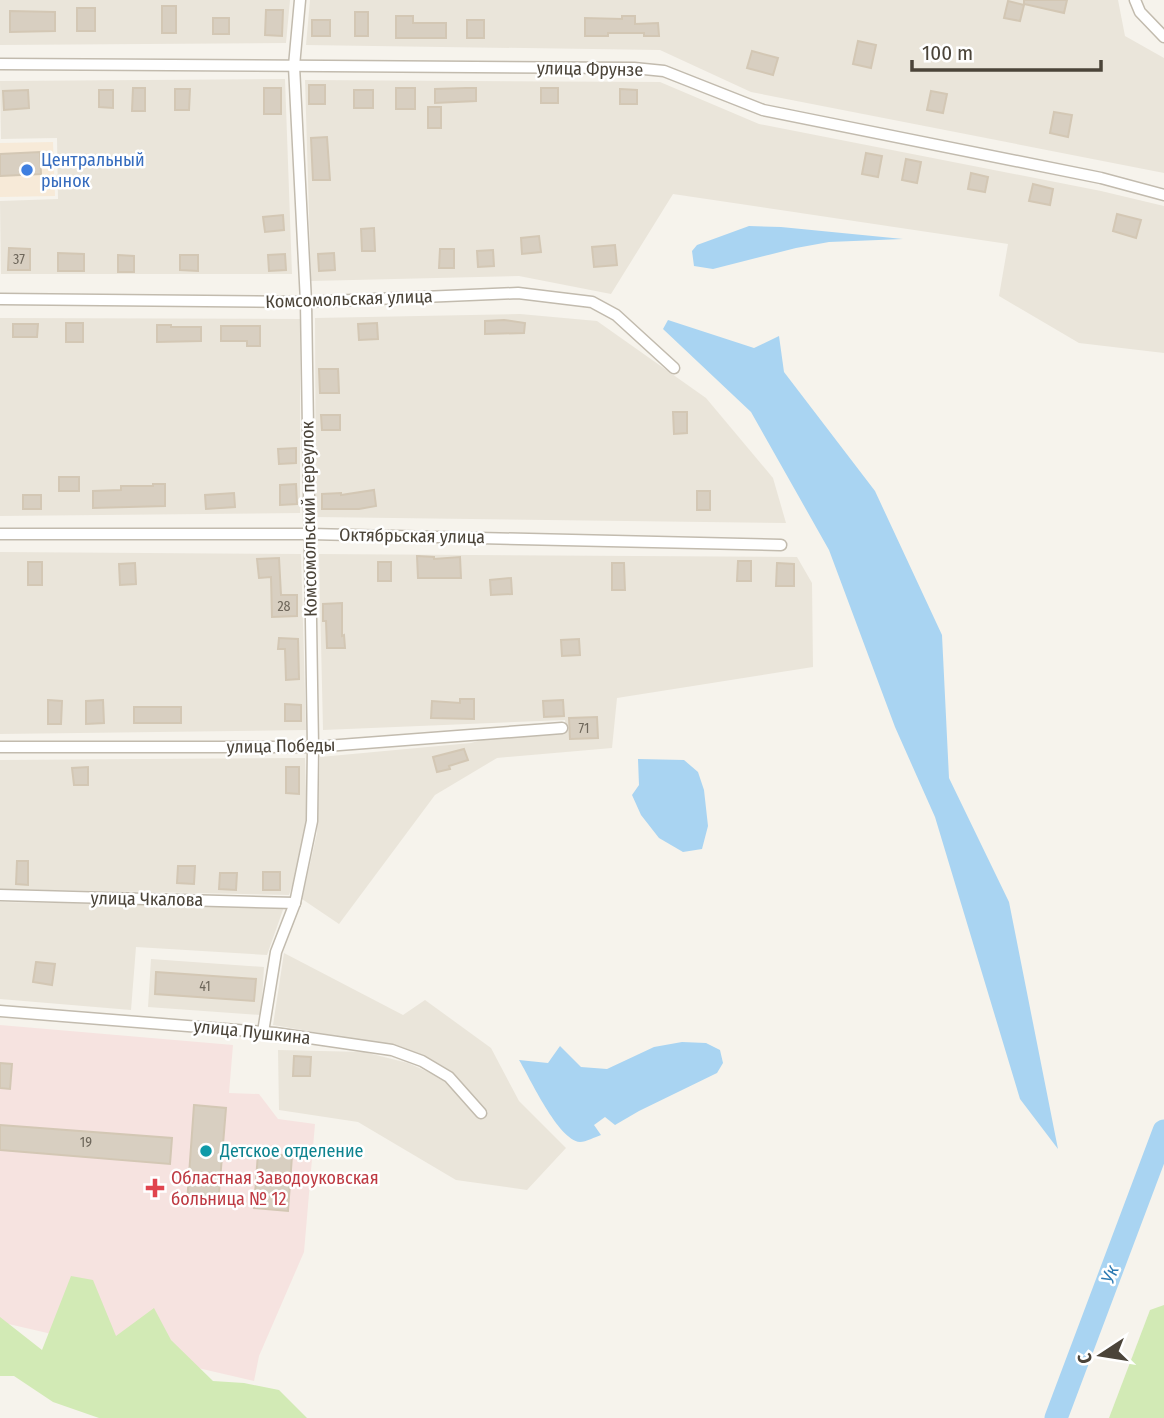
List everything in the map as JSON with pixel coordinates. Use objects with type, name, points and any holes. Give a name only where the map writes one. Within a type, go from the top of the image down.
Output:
[{"type":"street","name":"Комсомольский переулок","points":[[263,1032],[276,952],[295,903],[312,821],[306,302],[294,66],[300,0]]},
{"type":"street","points":[[1135,0],[1140,12],[1164,37]]},
{"type":"street","name":"улица Фрунзе","points":[[0,64],[634,68],[664,71],[763,110],[1101,178],[1164,195]]},
{"type":"street","name":"Комсомольская улица","points":[[0,299],[306,302],[518,293],[592,302],[616,315],[674,368]]},
{"type":"street","name":"Октябрьская улица","points":[[0,534],[310,534],[781,545]]},
{"type":"street","name":"улица Победы","points":[[0,747],[313,747],[562,728]]},
{"type":"street","name":"улица Чкалова","points":[[0,895],[295,903]]},
{"type":"street","name":"улица Пушкина","points":[[0,1011],[263,1032],[392,1050],[422,1061],[449,1077],[481,1113]]},
{"type":"shaded area","points":[[0,0],[290,0],[286,43],[0,45]]},
{"type":"shaded area","points":[[310,0],[1118,0],[1125,36],[1164,58],[1164,173],[751,92],[660,50],[306,45]]},
{"type":"shaded area","points":[[285,79],[292,274],[1,274],[0,201],[58,199],[57,138],[1,139],[0,81]]},
{"type":"shaded area","points":[[305,80],[660,82],[759,124],[1101,191],[1164,206],[1164,353],[1079,343],[999,296],[1008,244],[673,194],[611,294],[519,276],[311,281]]},
{"type":"shaded area","name":"Центральный рынок","points":[[53,142],[55,196],[0,197],[0,143]]},
{"type":"shaded area","points":[[520,314],[597,321],[706,398],[773,478],[786,523],[316,517],[315,318]]},
{"type":"shaded area","points":[[0,318],[300,319],[300,513],[0,516]]},
{"type":"shaded area","points":[[0,552],[301,554],[306,730],[0,734]]},
{"type":"shaded area","points":[[319,554],[797,557],[812,583],[813,667],[617,698],[612,748],[497,758],[435,795],[339,924],[302,899],[317,833],[320,757],[471,743],[502,734],[566,729],[565,720],[323,730]]},
{"type":"shaded area","points":[[305,758],[307,824],[301,861],[289,895],[0,889],[0,760]]},
{"type":"shaded area","points":[[0,902],[284,907],[267,955],[136,947],[131,1010],[0,999]]},
{"type":"shaded area","points":[[284,953],[403,1015],[425,1000],[491,1048],[519,1101],[566,1148],[527,1190],[456,1180],[358,1122],[279,1110],[278,1050],[364,1052],[408,1063],[444,1079],[462,1095],[480,1118],[488,1112],[450,1074],[402,1047],[273,1025]]},
{"type":"shaded area","points":[[151,959],[264,967],[261,1015],[148,1007]]},
{"type":"shaded area","name":"Областная Заводоуковская больница № 12","points":[[0,1025],[233,1045],[229,1093],[259,1094],[278,1119],[315,1124],[304,1252],[259,1356],[254,1381],[0,1322]]},
{"type":"green space","points":[[71,1276],[93,1280],[116,1336],[154,1308],[171,1340],[213,1381],[244,1383],[279,1390],[307,1418],[99,1418],[53,1402],[14,1376],[0,1376],[0,1317],[42,1350]]},
{"type":"green space","points":[[1164,1305],[1164,1418],[1109,1418],[1150,1310]]},
{"type":"water","points":[[749,226],[903,239],[829,242],[713,269],[694,266],[692,251],[697,245]]},
{"type":"water","points":[[668,320],[754,348],[779,336],[784,372],[875,491],[942,635],[949,778],[1009,902],[1058,1149],[1020,1099],[935,817],[895,727],[829,550],[751,412],[663,329]]},
{"type":"water","points":[[638,759],[684,760],[698,772],[704,790],[708,826],[702,849],[683,852],[659,838],[641,815],[632,795],[639,785]]},
{"type":"water","points":[[682,1042],[706,1043],[720,1050],[723,1063],[717,1073],[615,1125],[605,1117],[594,1125],[601,1135],[582,1142],[572,1139],[554,1120],[519,1060],[548,1063],[560,1046],[581,1067],[607,1069],[654,1047]]},
{"type":"building","points":[[1024,0],[1067,0],[1064,13],[1024,4]]},
{"type":"building","points":[[1008,1],[1024,5],[1020,21],[1004,18]]},
{"type":"building","points":[[162,6],[176,6],[176,33],[162,33]]},
{"type":"building","points":[[77,8],[95,8],[95,31],[77,31]]},
{"type":"building","points":[[266,10],[283,10],[282,36],[265,35]]},
{"type":"building","points":[[10,11],[55,12],[55,31],[10,32]]},
{"type":"building","points":[[355,12],[368,12],[368,36],[355,36]]},
{"type":"building","points":[[396,16],[413,16],[413,23],[446,23],[446,38],[396,38]]},
{"type":"building","points":[[622,16],[635,16],[635,24],[658,23],[659,36],[644,36],[644,33],[608,33],[608,36],[585,36],[585,18],[622,19]]},
{"type":"building","points":[[213,18],[229,18],[229,34],[213,34]]},
{"type":"building","points":[[312,20],[330,20],[330,36],[312,36]]},
{"type":"building","points":[[467,20],[484,20],[484,38],[467,38]]},
{"type":"building","points":[[858,41],[876,45],[871,68],[853,64]]},
{"type":"building","points":[[752,51],[778,58],[773,75],[747,68]]},
{"type":"building","points":[[309,85],[325,85],[325,104],[309,104]]},
{"type":"building","points":[[133,88],[145,88],[145,111],[132,111]]},
{"type":"building","points":[[264,88],[281,88],[281,114],[264,114]]},
{"type":"building","points":[[396,88],[415,88],[415,109],[396,109]]},
{"type":"building","points":[[476,88],[476,101],[435,103],[435,89]]},
{"type":"building","points":[[541,88],[558,88],[558,103],[541,103]]},
{"type":"building","points":[[175,89],[190,89],[189,110],[175,110]]},
{"type":"building","points":[[620,89],[637,90],[637,104],[620,104]]},
{"type":"building","points":[[28,90],[29,108],[4,110],[3,91]]},
{"type":"building","points":[[99,90],[113,90],[113,108],[99,107]]},
{"type":"building","points":[[354,90],[373,90],[373,108],[354,108]]},
{"type":"building","points":[[931,91],[947,94],[943,113],[927,110]]},
{"type":"building","points":[[428,107],[441,107],[441,128],[428,128]]},
{"type":"building","points":[[1054,112],[1072,115],[1068,137],[1050,133]]},
{"type":"building","points":[[327,137],[330,180],[313,180],[311,138]]},
{"type":"building","points":[[40,152],[41,174],[0,176],[0,154]]},
{"type":"building","points":[[866,153],[882,156],[878,177],[862,174]]},
{"type":"building","points":[[906,159],[921,162],[917,183],[902,180]]},
{"type":"building","points":[[971,173],[988,177],[985,192],[968,189]]},
{"type":"building","points":[[1033,184],[1053,189],[1050,205],[1029,201]]},
{"type":"building","points":[[1117,214],[1141,220],[1136,238],[1113,231]]},
{"type":"building","points":[[283,215],[284,230],[265,232],[263,217]]},
{"type":"building","points":[[374,228],[375,251],[362,251],[361,229]]},
{"type":"building","points":[[539,236],[541,252],[522,254],[521,238]]},
{"type":"building","points":[[615,245],[617,265],[594,267],[592,247]]},
{"type":"building","points":[[9,248],[30,249],[30,270],[8,270]]},
{"type":"building","points":[[440,249],[454,249],[454,268],[439,268]]},
{"type":"building","points":[[493,250],[494,266],[478,267],[477,251]]},
{"type":"building","points":[[58,253],[84,254],[84,271],[58,271]]},
{"type":"building","points":[[334,253],[335,270],[319,271],[318,254]]},
{"type":"building","points":[[285,254],[286,270],[269,271],[268,255]]},
{"type":"building","points":[[118,255],[134,256],[134,272],[118,272]]},
{"type":"building","points":[[180,255],[198,255],[198,271],[180,270]]},
{"type":"building","points":[[485,321],[525,323],[524,333],[485,334]]},
{"type":"building","points":[[66,323],[83,323],[83,342],[66,342]]},
{"type":"building","points":[[377,323],[378,339],[359,340],[358,324]]},
{"type":"building","points":[[13,324],[38,324],[37,337],[13,337]]},
{"type":"building","points":[[157,325],[201,327],[201,341],[157,342]]},
{"type":"building","points":[[221,326],[260,326],[260,346],[247,346],[247,341],[221,341]]},
{"type":"building","points":[[319,369],[338,369],[339,393],[320,393]]},
{"type":"building","points":[[673,412],[687,412],[687,433],[674,434]]},
{"type":"building","points":[[321,415],[340,415],[340,430],[322,430]]},
{"type":"building","points":[[296,448],[296,463],[279,464],[278,449]]},
{"type":"building","points":[[59,477],[79,477],[79,491],[59,491]]},
{"type":"building","points":[[165,484],[165,506],[93,508],[93,491],[121,490],[121,486]]},
{"type":"building","points":[[296,484],[297,504],[280,505],[280,485]]},
{"type":"building","points":[[374,490],[376,506],[322,509],[322,494],[341,495]]},
{"type":"building","points":[[697,491],[710,491],[710,510],[697,510]]},
{"type":"building","points":[[234,493],[235,507],[206,509],[205,495]]},
{"type":"building","points":[[23,495],[41,495],[41,509],[23,509]]},
{"type":"building","points":[[417,556],[434,559],[460,557],[461,578],[418,578]]},
{"type":"building","points":[[279,558],[281,595],[297,595],[297,616],[272,617],[271,577],[259,578],[257,559]]},
{"type":"building","points":[[738,561],[751,561],[751,581],[737,581]]},
{"type":"building","points":[[28,562],[42,562],[42,585],[28,585]]},
{"type":"building","points":[[378,562],[391,562],[391,581],[378,581]]},
{"type":"building","points":[[135,563],[136,584],[120,585],[119,564]]},
{"type":"building","points":[[612,563],[624,563],[625,590],[612,590]]},
{"type":"building","points":[[777,563],[794,564],[794,586],[776,586]]},
{"type":"building","points":[[511,578],[512,594],[491,595],[490,580]]},
{"type":"building","points":[[342,603],[342,636],[344,635],[345,648],[327,648],[323,604]]},
{"type":"building","points":[[279,638],[298,639],[299,679],[286,680],[285,649],[278,649]]},
{"type":"building","points":[[579,639],[580,655],[562,656],[561,640]]},
{"type":"building","points":[[460,699],[474,699],[474,719],[431,718],[432,701],[460,703]]},
{"type":"building","points":[[48,700],[62,701],[61,724],[48,724]]},
{"type":"building","points":[[103,700],[104,723],[86,724],[86,701]]},
{"type":"building","points":[[563,700],[564,716],[544,717],[543,701]]},
{"type":"building","points":[[285,704],[301,705],[301,721],[285,721]]},
{"type":"building","points":[[134,707],[181,707],[181,723],[134,723]]},
{"type":"building","points":[[597,717],[598,738],[570,739],[569,718]]},
{"type":"building","points":[[464,749],[468,760],[437,772],[433,757]]},
{"type":"building","points":[[88,767],[88,785],[74,785],[72,768]]},
{"type":"building","points":[[286,767],[299,767],[299,794],[286,793]]},
{"type":"building","points":[[17,861],[28,861],[28,885],[16,884]]},
{"type":"building","points":[[178,866],[195,866],[194,884],[177,883]]},
{"type":"building","points":[[263,872],[280,872],[280,890],[263,890]]},
{"type":"building","points":[[220,873],[237,873],[236,890],[219,889]]},
{"type":"building","points":[[36,962],[55,964],[52,985],[33,982]]},
{"type":"building","points":[[156,972],[256,979],[254,1001],[155,994]]},
{"type":"building","points":[[294,1056],[311,1057],[310,1076],[293,1076]]},
{"type":"building","points":[[0,1063],[12,1064],[10,1089],[0,1088]]},
{"type":"building","name":"Детское отделение","points":[[194,1105],[226,1108],[218,1205],[187,1203]]},
{"type":"building","points":[[0,1125],[172,1138],[170,1164],[0,1150]]},
{"type":"building","points":[[258,1153],[292,1156],[288,1211],[254,1208]]},
{"type":"waterway","name":"Ук","points":[[1056,1418],[1164,1131]]},
{"type":"place","name":"Центральный рынок","points":[[27,170]]},
{"type":"place","name":"Детское отделение","points":[[206,1151]]},
{"type":"place","name":"Областная Заводоуковская больница № 12","points":[[155,1188]]}]
